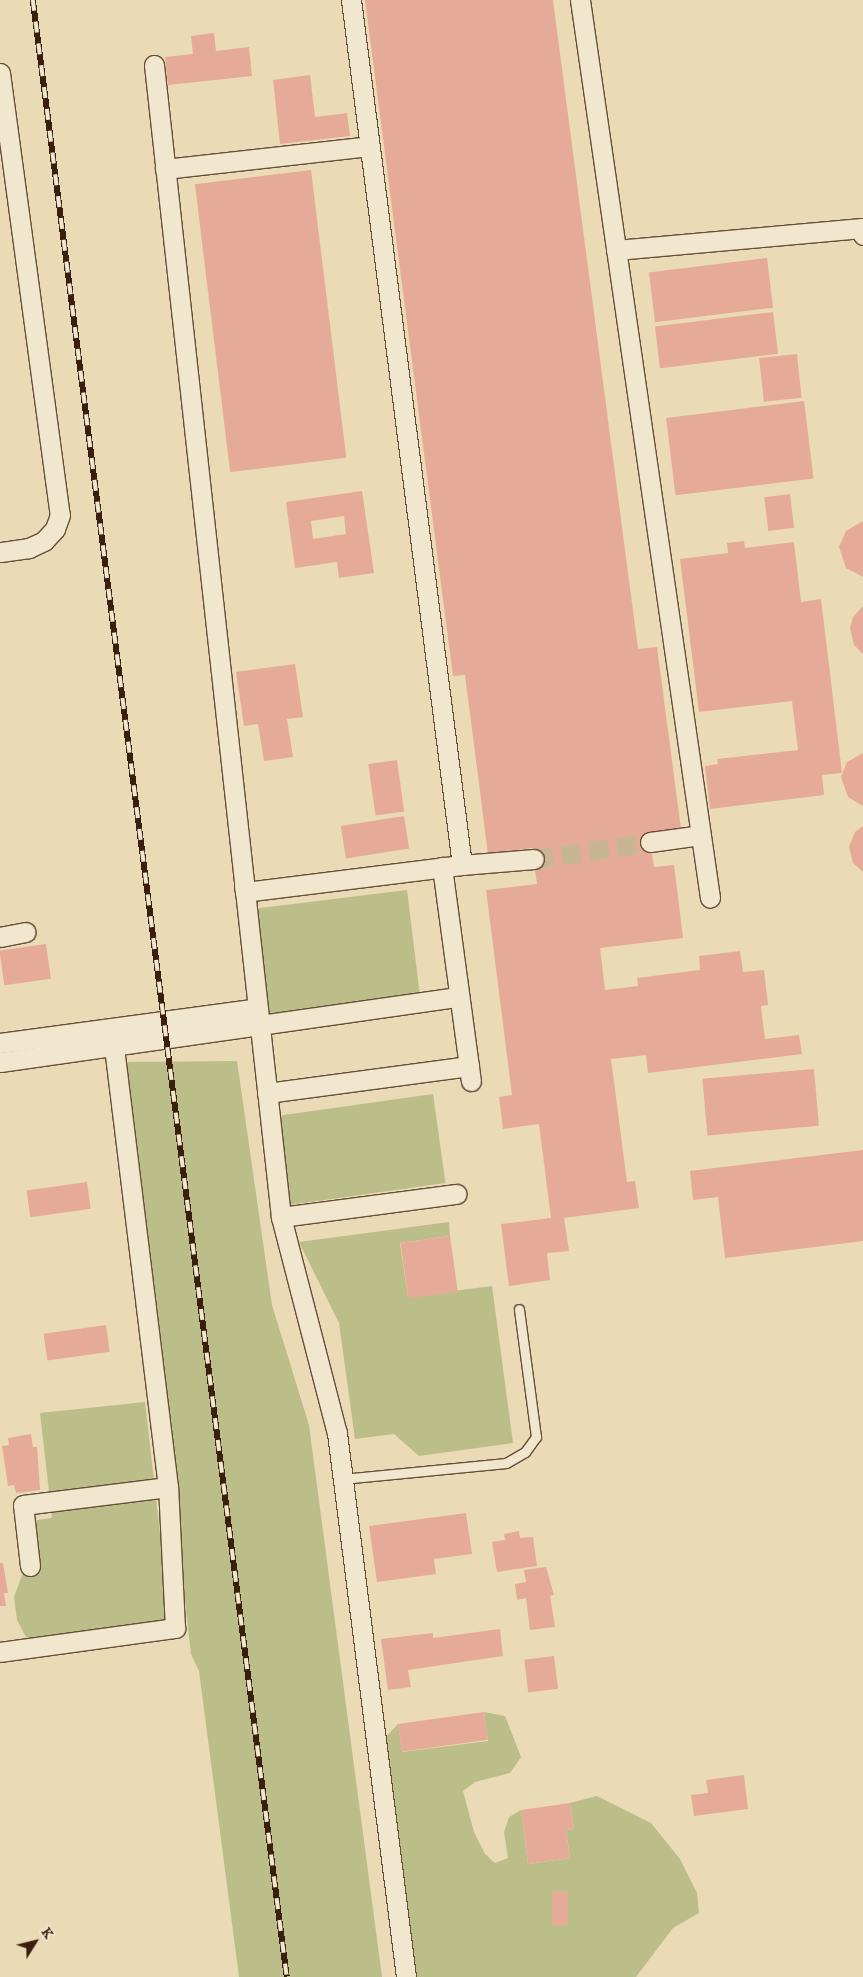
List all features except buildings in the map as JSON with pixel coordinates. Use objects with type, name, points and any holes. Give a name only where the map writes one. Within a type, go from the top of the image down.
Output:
[{"type":"street","points":[[351,0],[462,865]]},
{"type":"street","points":[[580,0],[710,898]]},
{"type":"street","points":[[154,65],[281,1217],[337,1433],[406,1977]]},
{"type":"street","points":[[0,73],[60,515],[55,529],[44,541],[29,548],[0,552]]},
{"type":"street","points":[[166,169],[369,146]]},
{"type":"street","points":[[616,250],[862,228],[863,235]]},
{"type":"street","points":[[650,842],[701,835]]},
{"type":"street","points":[[244,885],[245,892],[442,867],[534,859]]},
{"type":"street","points":[[266,1093],[470,1073],[442,867]]},
{"type":"street","points":[[0,938],[26,932]]},
{"type":"street","points":[[0,1043],[459,997]]},
{"type":"street","points":[[0,1062],[114,1045],[258,1016]]},
{"type":"street","points":[[0,1652],[174,1628],[168,1487],[114,1045]]},
{"type":"street","points":[[281,1217],[456,1194]]},
{"type":"street","points":[[30,1566],[23,1505],[168,1487]]},
{"type":"lane","points":[[342,1479],[506,1462],[526,1452],[536,1437],[519,1309]]},
{"type":"green space","points":[[407,890],[420,999],[264,1018],[250,909]]},
{"type":"green space","points":[[237,1061],[272,1305],[309,1425],[382,1977],[239,1977],[199,1671],[191,1654],[124,1062]]},
{"type":"green space","points":[[433,1094],[446,1183],[289,1205],[277,1116]]},
{"type":"green space","points":[[449,1222],[450,1236],[400,1243],[408,1297],[492,1286],[513,1443],[419,1456],[394,1434],[355,1439],[339,1323],[299,1242]]},
{"type":"green space","points":[[145,1402],[171,1629],[42,1643],[26,1637],[17,1620],[14,1597],[22,1575],[33,1563],[29,1521],[52,1518],[40,1413]]},
{"type":"green space","points":[[484,1712],[505,1716],[521,1757],[510,1773],[475,1782],[463,1791],[474,1832],[485,1854],[495,1863],[508,1858],[504,1832],[509,1817],[521,1810],[528,1864],[570,1858],[566,1830],[574,1829],[570,1803],[597,1796],[651,1823],[680,1859],[697,1893],[699,1913],[673,1928],[636,1977],[414,1977],[383,1740],[398,1724],[402,1752],[488,1741]]},
{"type":"tunnel","points":[[534,859],[650,842]]},
{"type":"railway","points":[[33,0],[287,1977]]}]
